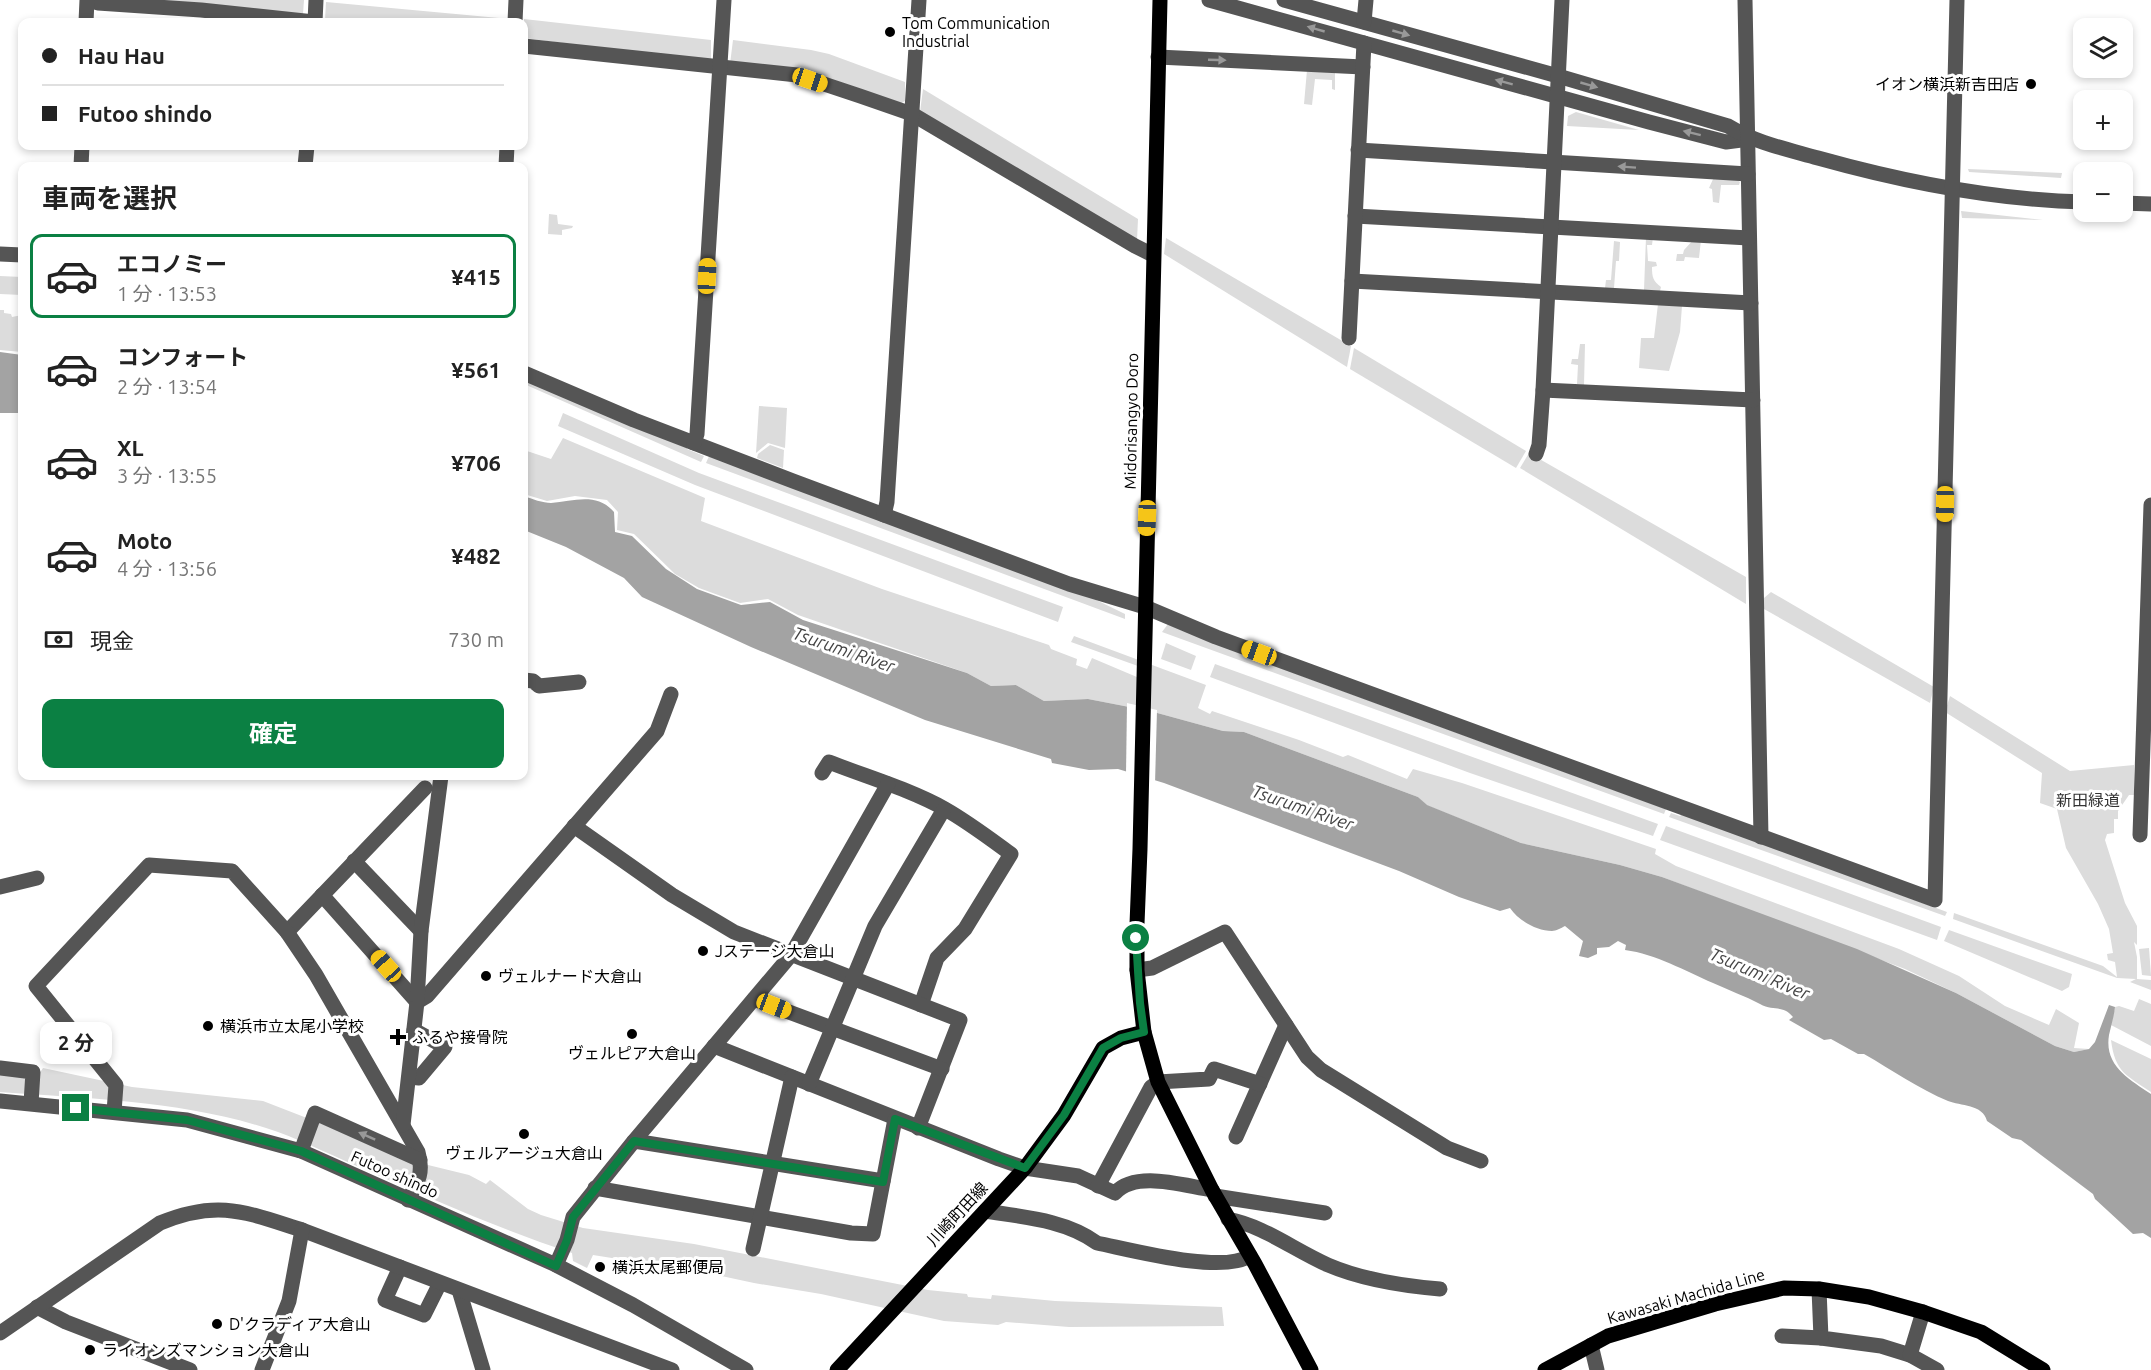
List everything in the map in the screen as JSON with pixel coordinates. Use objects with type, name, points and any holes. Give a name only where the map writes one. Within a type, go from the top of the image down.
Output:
[{"type":"main road","name":"Midorisangyo Doro","points":[[1137,970],[1160,0]]},
{"type":"main road","points":[[1137,970],[1144,1032],[1158,1082],[1214,1193],[1311,1370]]},
{"type":"main road","name":"川崎町田線","points":[[837,1370],[1025,1168],[1064,1115],[1103,1048],[1121,1038],[1144,1032]]},
{"type":"main road","name":"Kawasaki Machida Line","points":[[1545,1370],[1608,1336],[1715,1304],[1784,1288],[1819,1289],[1869,1297],[1923,1312],[1981,1332],[2043,1370]]},
{"type":"street","points":[[86,18],[88,0],[98,3],[277,18]]},
{"type":"street","points":[[315,18],[316,0]]},
{"type":"street","points":[[515,18],[516,0]]},
{"type":"street","points":[[694,443],[697,426],[724,0]]},
{"type":"street","points":[[884,514],[887,502],[919,0]]},
{"type":"street","points":[[1209,0],[1726,142],[1749,139]]},
{"type":"street","points":[[1284,0],[1558,76],[1728,126],[1749,139],[1862,170],[1952,189],[2039,201],[2073,202]]},
{"type":"street","points":[[1364,22],[1366,0]]},
{"type":"street","points":[[1536,454],[1539,445],[1543,390],[1562,0]]},
{"type":"street","points":[[1745,0],[1761,837]]},
{"type":"street","points":[[528,375],[624,416],[1069,584],[1145,607],[1216,637],[1935,900],[1957,0]]},
{"type":"street","points":[[1349,338],[1364,43]]},
{"type":"street","points":[[528,46],[797,75],[912,114],[1153,255]]},
{"type":"street","points":[[1158,57],[1363,67]]},
{"type":"street","points":[[1358,150],[1748,174]]},
{"type":"street","points":[[2133,203],[2151,204]]},
{"type":"street","points":[[1355,216],[1749,238]]},
{"type":"street","points":[[0,254],[18,255]]},
{"type":"street","points":[[1352,281],[1751,303]]},
{"type":"street","points":[[1543,390],[1753,400]]},
{"type":"street","points":[[2140,835],[2151,505]]},
{"type":"street","points":[[528,680],[539,686],[579,682]]},
{"type":"street","points":[[417,1002],[427,996],[657,731],[671,694]]},
{"type":"street","points":[[822,773],[829,762],[888,784],[944,808],[1011,854],[965,929],[937,958],[921,1005]]},
{"type":"street","points":[[403,1125],[417,1002],[421,931],[440,780]]},
{"type":"street","points":[[556,1266],[567,1240],[573,1217],[791,955],[888,784]]},
{"type":"street","points":[[286,932],[425,788]]},
{"type":"street","points":[[809,1084],[875,926],[944,808]]},
{"type":"street","points":[[574,826],[672,895],[734,932],[960,1020],[918,1128]]},
{"type":"street","points":[[354,861],[421,931]]},
{"type":"street","points":[[114,1112],[117,1085],[36,986],[149,865],[232,871],[286,932],[316,975],[403,1125],[420,1160],[420,1178],[408,1200]]},
{"type":"street","points":[[0,887],[37,878]]},
{"type":"street","points":[[322,895],[417,1002]]},
{"type":"street","points":[[1137,970],[1152,968],[1225,932],[1306,1057],[1321,1070],[1447,1148],[1481,1161]]},
{"type":"street","points":[[754,999],[942,1069]]},
{"type":"street","points":[[1236,1137],[1286,1025]]},
{"type":"street","points":[[409,1077],[419,1078],[444,1047],[414,1030]]},
{"type":"street","points":[[714,1046],[895,1119],[1025,1168],[1078,1176],[1115,1193],[1121,1187],[1144,1180],[1325,1213]]},
{"type":"street","points":[[0,1068],[33,1072],[31,1103]]},
{"type":"street","points":[[1098,1186],[1151,1087],[1158,1082],[1209,1079],[1214,1069],[1260,1084]]},
{"type":"street","points":[[753,1249],[792,1077]]},
{"type":"street","name":"Futoo shindo","points":[[0,1101],[187,1120],[301,1151],[556,1266],[633,1305],[746,1370]]},
{"type":"street","points":[[301,1151],[315,1113],[420,1160]]},
{"type":"street","points":[[595,1188],[851,1233],[873,1234],[895,1119]]},
{"type":"street","points":[[634,1141],[883,1182]]},
{"type":"street","points":[[0,1333],[160,1223],[201,1209],[221,1208],[244,1211],[302,1230],[672,1370]]},
{"type":"street","points":[[985,1211],[1065,1227],[1097,1243],[1203,1263],[1242,1261],[1250,1256]]},
{"type":"street","points":[[1228,1219],[1247,1223],[1329,1265],[1344,1270],[1404,1286],[1440,1289]]},
{"type":"street","points":[[262,1370],[289,1301],[302,1230]]},
{"type":"street","points":[[399,1268],[385,1300],[424,1315],[440,1283]]},
{"type":"street","points":[[1819,1289],[1821,1338]]},
{"type":"street","points":[[459,1290],[483,1370]]},
{"type":"street","points":[[37,1306],[66,1322],[190,1370]]},
{"type":"street","points":[[1910,1355],[1923,1312]]},
{"type":"street","points":[[1782,1336],[1821,1338],[1881,1346],[1910,1355],[1937,1370]]},
{"type":"street","points":[[1591,1345],[1597,1370]]},
{"type":"green space","points":[[143,0],[304,0],[303,14]]},
{"type":"green space","points":[[326,2],[499,18],[325,18]]},
{"type":"green space","points":[[528,19],[711,40],[711,62],[528,39]]},
{"type":"green space","points":[[733,40],[829,54],[905,82],[905,101],[898,105],[730,64]]},
{"type":"green space","points":[[1307,70],[1335,73],[1335,90],[1332,89],[1332,80],[1315,79],[1312,105],[1304,104]]},
{"type":"green space","points":[[923,89],[1138,219],[1137,240],[920,112]]},
{"type":"green space","points":[[1576,112],[1639,130],[1567,126],[1568,116]]},
{"type":"green space","points":[[1968,169],[2062,173],[2061,178],[1969,172]]},
{"type":"green space","points":[[1714,177],[1734,177],[1740,182],[1739,185],[1721,185],[1719,203],[1713,202],[1712,189],[1709,188]]},
{"type":"green space","points":[[1961,211],[2043,220],[1962,218]]},
{"type":"green space","points":[[549,214],[557,215],[558,224],[573,226],[572,228],[562,230],[562,235],[548,234]]},
{"type":"green space","points":[[1646,237],[1653,237],[1652,245],[1647,245],[1648,261],[1656,262],[1657,266],[1652,267],[1652,274],[1661,287],[1660,291],[1644,290]]},
{"type":"green space","points":[[1166,238],[1351,346],[1347,367],[1164,254]]},
{"type":"green space","points":[[1694,239],[1701,240],[1699,258],[1685,257],[1684,261],[1676,261],[1677,254],[1683,254]]},
{"type":"green space","points":[[1614,241],[1620,242],[1614,288],[1605,288],[1606,280],[1611,280]]},
{"type":"green space","points":[[0,276],[18,277],[18,295],[0,294]]},
{"type":"green space","points":[[1658,304],[1682,306],[1680,332],[1669,371],[1639,368],[1641,338],[1654,338]]},
{"type":"green space","points":[[0,310],[4,310],[4,313],[11,314],[12,317],[18,316],[18,352],[0,350]]},
{"type":"green space","points":[[1580,344],[1585,344],[1584,385],[1577,384],[1578,365],[1571,364],[1572,359],[1578,359]]},
{"type":"green space","points":[[1354,348],[1526,451],[1516,468],[1350,369]]},
{"type":"green space","points":[[528,382],[687,446],[687,449],[704,456],[701,462],[528,386]]},
{"type":"green space","points":[[759,406],[787,408],[785,448],[768,443],[756,453]]},
{"type":"green space","points":[[563,413],[699,473],[1063,607],[1058,622],[695,485],[558,426]]},
{"type":"green space","points":[[563,438],[705,498],[701,521],[882,589],[1049,645],[1051,649],[1077,659],[1076,665],[1087,669],[1092,658],[1151,683],[1149,670],[1071,642],[1074,636],[1206,685],[1198,708],[1210,714],[1212,711],[1343,757],[1348,755],[1407,779],[1413,769],[1462,783],[1656,849],[1655,854],[1676,866],[1899,949],[1959,976],[2005,1006],[2049,1025],[2056,1009],[2079,1023],[2074,1048],[2089,1049],[2074,1052],[2055,1046],[1956,993],[1905,969],[1662,877],[1620,865],[1521,843],[1426,805],[1418,797],[1244,732],[1223,731],[1150,711],[1088,699],[1044,701],[1016,685],[991,686],[967,673],[798,615],[768,599],[740,603],[699,588],[675,574],[634,534],[617,530],[618,512],[607,500],[575,496],[547,501],[528,495],[528,451],[551,459]]},
{"type":"green space","points":[[770,445],[784,450],[783,468],[757,458],[758,454]]},
{"type":"green space","points":[[1529,453],[1746,577],[1746,604],[1520,468]]},
{"type":"green space","points":[[710,454],[1082,593],[1125,614],[1125,619],[706,463]]},
{"type":"green space","points":[[1771,592],[1934,687],[1930,703],[1764,609],[1764,598]]},
{"type":"green space","points":[[1168,624],[1307,678],[1666,809],[1664,814],[1162,632]]},
{"type":"green space","points":[[1166,643],[1196,656],[1191,670],[1161,659]]},
{"type":"green space","points":[[1215,664],[1658,824],[1653,836],[1470,773],[1210,677]]},
{"type":"green space","name":"新田緑道","points":[[1950,696],[2070,771],[2134,765],[2134,795],[2129,795],[2118,811],[2118,819],[2114,819],[2114,833],[2107,834],[2105,840],[2125,903],[2137,926],[2137,945],[2134,942],[2137,979],[2151,980],[2151,990],[2130,982],[2136,979],[2117,978],[1953,919],[1954,913],[2103,966],[2117,977],[2115,962],[2108,960],[2107,954],[2113,953],[2109,929],[2098,904],[2066,848],[2057,809],[2040,803],[2042,773],[1945,712]]},
{"type":"green space","points":[[1671,813],[1680,816],[1682,814],[1947,912],[1945,916],[1669,817]]},
{"type":"green space","points":[[1666,826],[1941,927],[1937,940],[1660,840]]},
{"type":"green space","points":[[1949,930],[2072,974],[2069,987],[2062,991],[1944,941]]},
{"type":"green space","points":[[2149,948],[2151,976],[2142,975],[2139,949]]},
{"type":"green space","points":[[2139,999],[2151,1004],[2151,1046],[2111,1025],[2115,1007],[2119,1006],[2134,1011]]},
{"type":"green space","points":[[2111,1040],[2151,1059],[2151,1092],[2123,1072],[2115,1059]]},
{"type":"green space","points":[[43,1068],[132,1087],[263,1101],[428,1165],[469,1175],[486,1184],[490,1180],[528,1209],[583,1228],[694,1244],[928,1290],[967,1294],[968,1297],[991,1299],[992,1295],[1055,1301],[1222,1307],[1224,1326],[1069,1327],[1006,1322],[998,1325],[944,1321],[661,1263],[637,1262],[593,1255],[587,1268],[573,1261],[572,1253],[468,1214],[289,1136],[245,1122],[141,1103],[0,1092],[0,1071],[39,1074]]},
{"type":"water","points":[[0,352],[18,354],[18,413],[0,413]]},
{"type":"water","name":"Tsurumi River","points":[[528,497],[548,503],[585,499],[600,502],[614,512],[615,532],[632,536],[666,569],[697,589],[741,605],[770,602],[803,620],[967,673],[991,686],[1016,685],[1044,701],[1088,699],[1150,711],[1223,731],[1244,732],[1418,797],[1427,805],[1521,843],[1620,865],[1662,877],[1857,949],[1956,993],[2055,1046],[2074,1052],[2089,1049],[2095,1042],[2109,1005],[2115,1007],[2109,1035],[2110,1055],[2127,1077],[2151,1094],[2151,1238],[2143,1233],[2133,1234],[2095,1199],[2093,1194],[2021,1140],[2012,1138],[1987,1121],[1981,1111],[1937,1096],[1864,1054],[1858,1054],[1831,1039],[1824,1040],[1789,1020],[1793,1017],[1782,1009],[1765,1006],[1659,959],[1625,950],[1626,945],[1618,941],[1609,947],[1597,948],[1597,954],[1588,958],[1579,956],[1583,941],[1565,926],[1554,931],[1534,927],[1523,921],[1510,908],[1500,911],[1459,897],[1399,871],[1164,783],[1118,769],[1089,770],[1052,763],[1051,759],[925,720],[751,647],[642,597],[624,578],[566,547],[528,532]]},
{"type":"pier","points":[[1127,703],[1157,710],[1155,784],[1126,774]]},
{"type":"place","name":"Tom Communication Industrial","points":[[890,32]]},
{"type":"place","name":"イオン横浜新吉田店","points":[[2031,84]]},
{"type":"place","name":"Jステージ大倉山","points":[[703,951]]},
{"type":"place","name":"ヴェルナード大倉山","points":[[486,976]]},
{"type":"place","name":"横浜市立太尾小学校","points":[[208,1026]]},
{"type":"place","name":"ヴェルピア大倉山","points":[[632,1034]]},
{"type":"place","name":"ふるや接骨院","points":[[398,1037]]},
{"type":"place","name":"ヴェルアージュ大倉山","points":[[524,1134]]},
{"type":"place","name":"横浜太尾郵便局","points":[[600,1267]]},
{"type":"place","name":"D'クラディア大倉山","points":[[217,1324]]},
{"type":"place","name":"ライオンズマンション大倉山","points":[[90,1350]]},
{"type":"route","points":[[76,1108],[187,1120],[301,1151],[556,1266],[567,1240],[573,1217],[634,1141],[883,1182],[895,1119],[1025,1168],[1064,1115],[1103,1048],[1121,1038],[1144,1032],[1136,938]]}]
